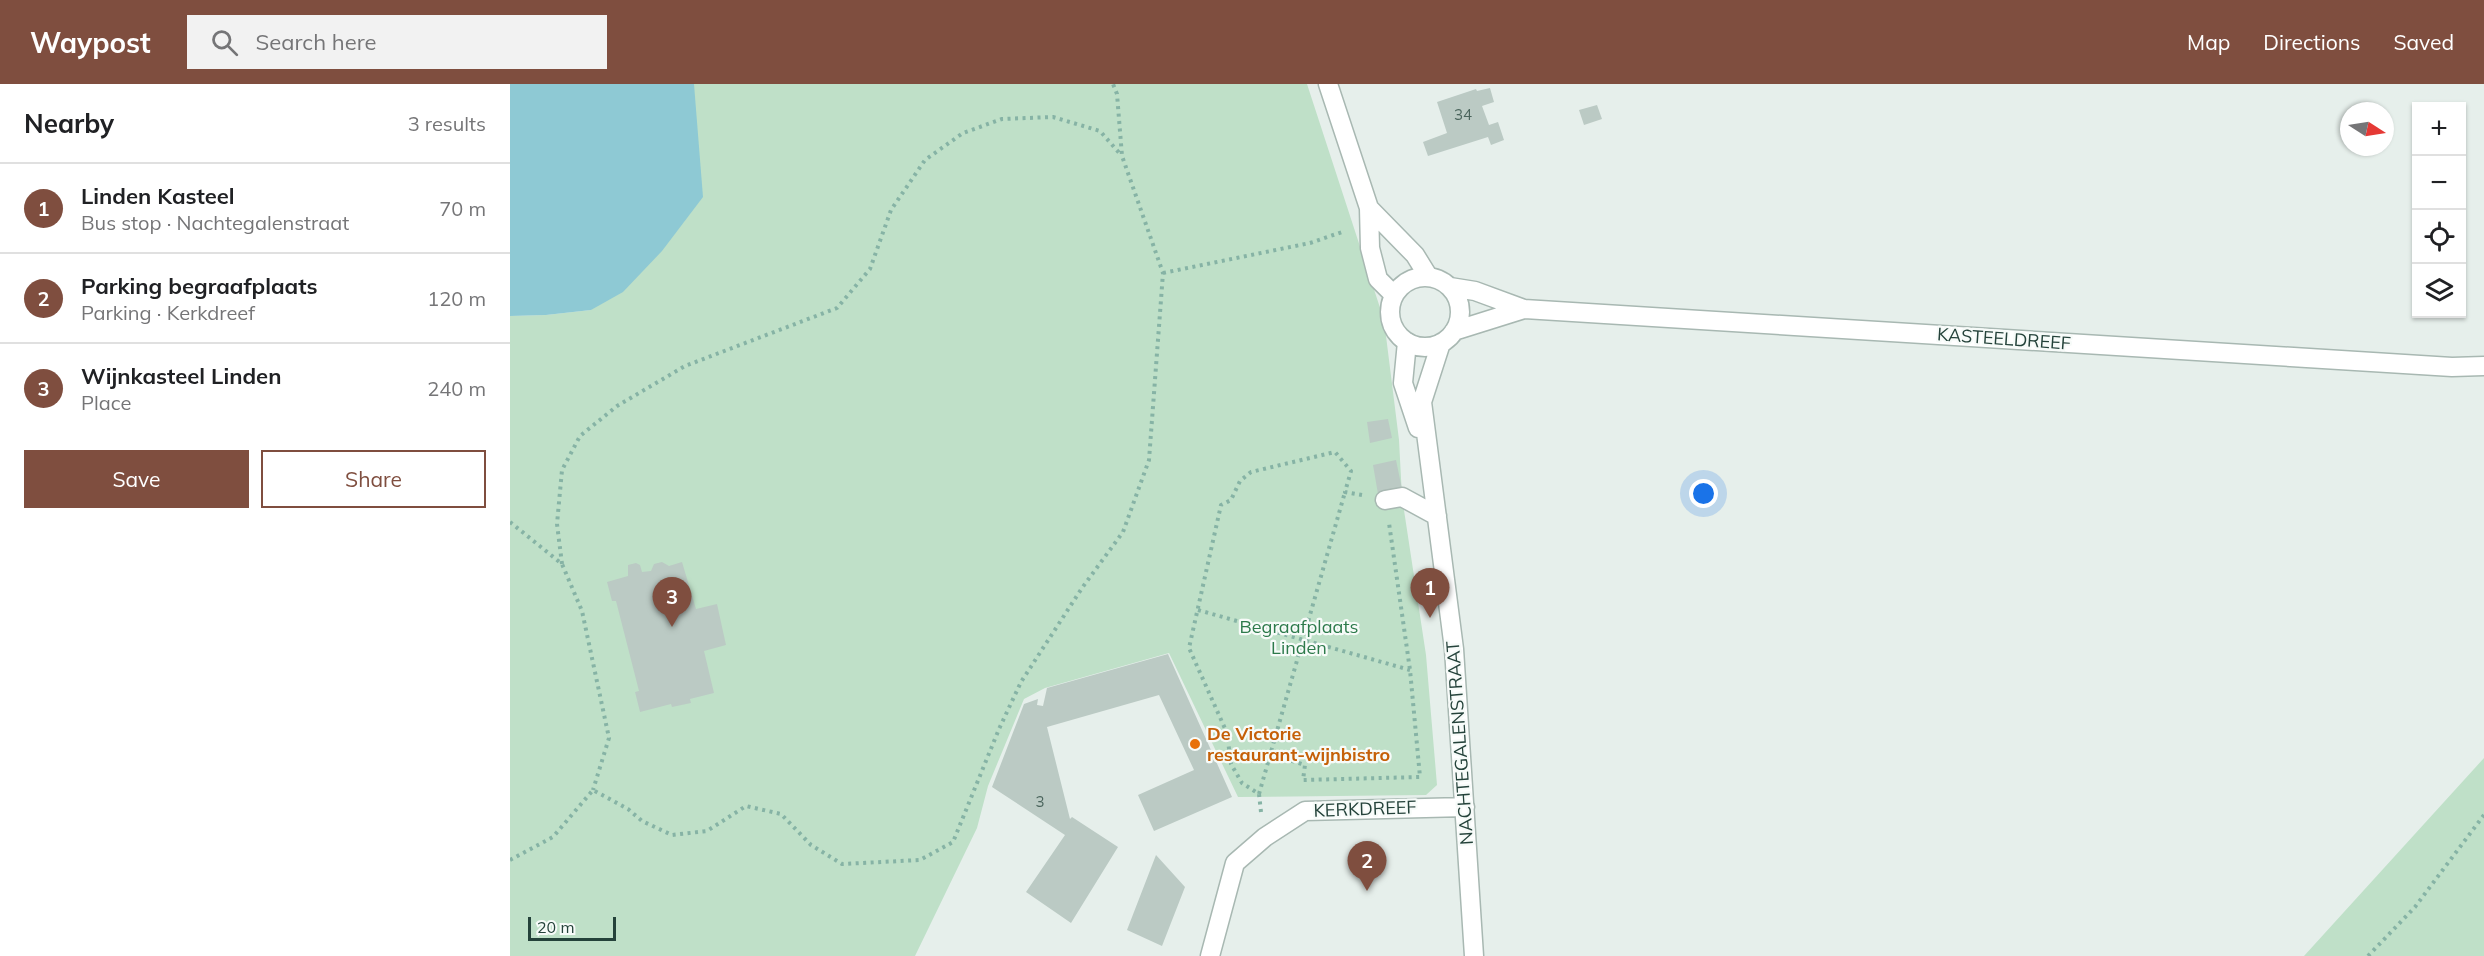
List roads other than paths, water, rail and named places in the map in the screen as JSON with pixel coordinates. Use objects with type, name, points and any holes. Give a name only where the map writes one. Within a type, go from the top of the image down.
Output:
[{"type":"street","points":[[1328,84],[1369,208],[1370,248],[1378,279],[1394,295]]},
{"type":"street","points":[[1369,208],[1415,255],[1428,276]]},
{"type":"street","points":[[1448,337],[1427,347],[1407,342],[1398,335],[1391,323],[1390,308],[1394,295],[1404,283],[1417,277],[1428,276],[1439,279],[1450,287]]},
{"type":"street","name":"KASTEELDREEF","points":[[1450,287],[1475,291],[1524,309],[2452,367],[2484,366]]},
{"type":"street","name":"NACHTEGALENSTRAAT","points":[[1450,287],[1459,302],[1460,316],[1448,337],[1422,402],[1454,649],[1474,956]]},
{"type":"street","name":"KASTEELDREEF","points":[[1448,337],[1524,309]]},
{"type":"street","name":"NACHTEGALENSTRAAT","points":[[1407,342],[1403,383],[1429,460]]},
{"type":"street","points":[[1385,500],[1402,497],[1437,516]]},
{"type":"street","name":"KERKDREEF","points":[[1210,956],[1235,864],[1265,837],[1305,811],[1465,807]]},
{"type":"water","points":[[510,84],[694,84],[703,197],[662,251],[623,292],[591,310],[510,316]]},
{"type":"place","name":"Linden Kasteel","points":[[1430,618]]},
{"type":"place","name":"Wijnkasteel Linden","points":[[672,627]]},
{"type":"place","name":"De Victorie restaurant-wijnbistro","points":[[1195,744]]},
{"type":"place","name":"Parking begraafplaats","points":[[1367,891]]},
{"type":"park label","name":"Begraafplaats Linden","points":[[1299,637]]}]
